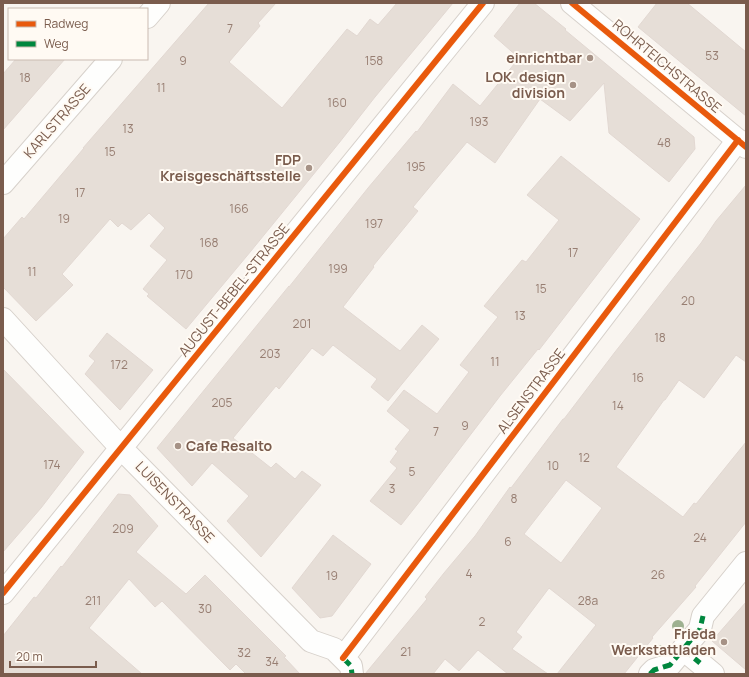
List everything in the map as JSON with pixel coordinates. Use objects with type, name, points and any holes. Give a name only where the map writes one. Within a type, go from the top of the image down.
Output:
[{"type":"street","points":[[148,16],[159,3]]},
{"type":"street","name":"AUGUST-BEBEL-STRASSE","points":[[3,593],[483,3]]},
{"type":"street","name":"ROHRTEICHSTRASSE","points":[[572,3],[742,144]]},
{"type":"street","name":"KARLSTRASSE","points":[[3,183],[110,60]]},
{"type":"street","name":"ALSENSTRASSE","points":[[347,666],[742,144]]},
{"type":"street","name":"LUISENSTRASSE","points":[[3,319],[121,448],[311,641],[334,649],[347,666]]},
{"type":"street","points":[[650,674],[654,670],[670,665],[683,650],[700,630],[703,616],[746,563]]},
{"type":"street","points":[[683,650],[713,674]]},
{"type":"building","points":[[209,3],[276,3],[258,23],[260,26],[229,62],[282,108],[347,29],[357,36],[370,19],[378,25],[397,3],[453,3],[186,329],[147,296],[149,294],[143,289],[167,260],[150,246],[165,228],[149,213],[131,230],[122,223],[118,227],[110,219],[62,274],[73,285],[36,321],[3,287],[3,239],[22,217],[24,219],[83,148]]},
{"type":"building","points":[[520,3],[534,3],[566,29],[565,30],[694,137],[695,149],[669,182],[609,133],[604,83],[570,121],[540,99],[495,163],[467,142],[413,207],[418,211],[373,266],[374,267],[343,307],[400,351],[422,325],[439,339],[388,401],[371,387],[377,379],[333,345],[323,356],[312,348],[279,389],[276,386],[233,438],[271,468],[276,463],[295,479],[302,471],[321,485],[261,557],[227,521],[249,496],[212,463],[192,486],[157,448],[368,188],[416,131],[417,132],[453,84],[480,106],[519,58],[494,36]]},
{"type":"building","points":[[657,3],[687,3],[746,52],[746,116],[638,27]]},
{"type":"building","points":[[15,60],[64,60],[3,130],[3,74]]},
{"type":"building","points":[[561,156],[640,219],[539,350],[538,349],[500,396],[401,525],[370,501],[397,468],[390,462],[398,451],[395,449],[410,430],[387,411],[404,390],[437,414],[469,372],[460,365],[498,317],[484,306],[522,260],[526,262],[559,220],[527,195]]},
{"type":"building","points":[[746,185],[746,362],[736,355],[704,398],[679,380],[616,467],[683,517],[694,503],[696,504],[746,442],[746,522],[695,586],[696,587],[652,637],[653,638],[624,674],[557,674],[596,625],[549,588],[516,632],[522,637],[512,649],[548,674],[508,674],[478,650],[459,671],[445,659],[433,674],[365,674],[427,599],[425,597],[475,536],[510,487],[511,488],[701,243],[716,221]],"holes":[[[566,480],[602,508],[561,563],[524,534]]]},
{"type":"building","points":[[107,333],[153,370],[120,410],[85,374],[95,361],[89,356]]},
{"type":"building","points":[[3,369],[84,452],[41,508],[3,552]]},
{"type":"building","points":[[118,494],[130,495],[158,526],[136,552],[186,594],[205,575],[286,656],[284,657],[300,674],[246,674],[236,664],[230,670],[162,601],[155,607],[129,579],[89,628],[142,674],[3,674],[3,636],[34,597],[36,598],[61,566],[62,567]]},
{"type":"building","points":[[333,535],[371,564],[332,616],[320,618],[292,588]]},
{"type":"building","points":[[746,602],[746,670],[712,641]]},
{"type":"marked path","points":[[650,674],[654,670],[670,665],[700,629],[703,616]]},
{"type":"marked path","points":[[683,649],[700,663]]},
{"type":"marked path","points":[[343,658],[351,666],[352,674]]},
{"type":"cycle path","points":[[3,593],[483,3]]},
{"type":"cycle path","points":[[572,3],[746,147]]},
{"type":"cycle path","points":[[343,658],[738,140]]},
{"type":"place","name":"einrichtbar","points":[[590,58]]},
{"type":"place","name":"LOK. design division","points":[[573,85]]},
{"type":"place","name":"FDP Kreisgeschäftsstelle","points":[[309,168]]},
{"type":"place","name":"Cafe Resalto","points":[[178,446]]},
{"type":"place","name":"Frieda Werkstattladen","points":[[724,642]]}]
